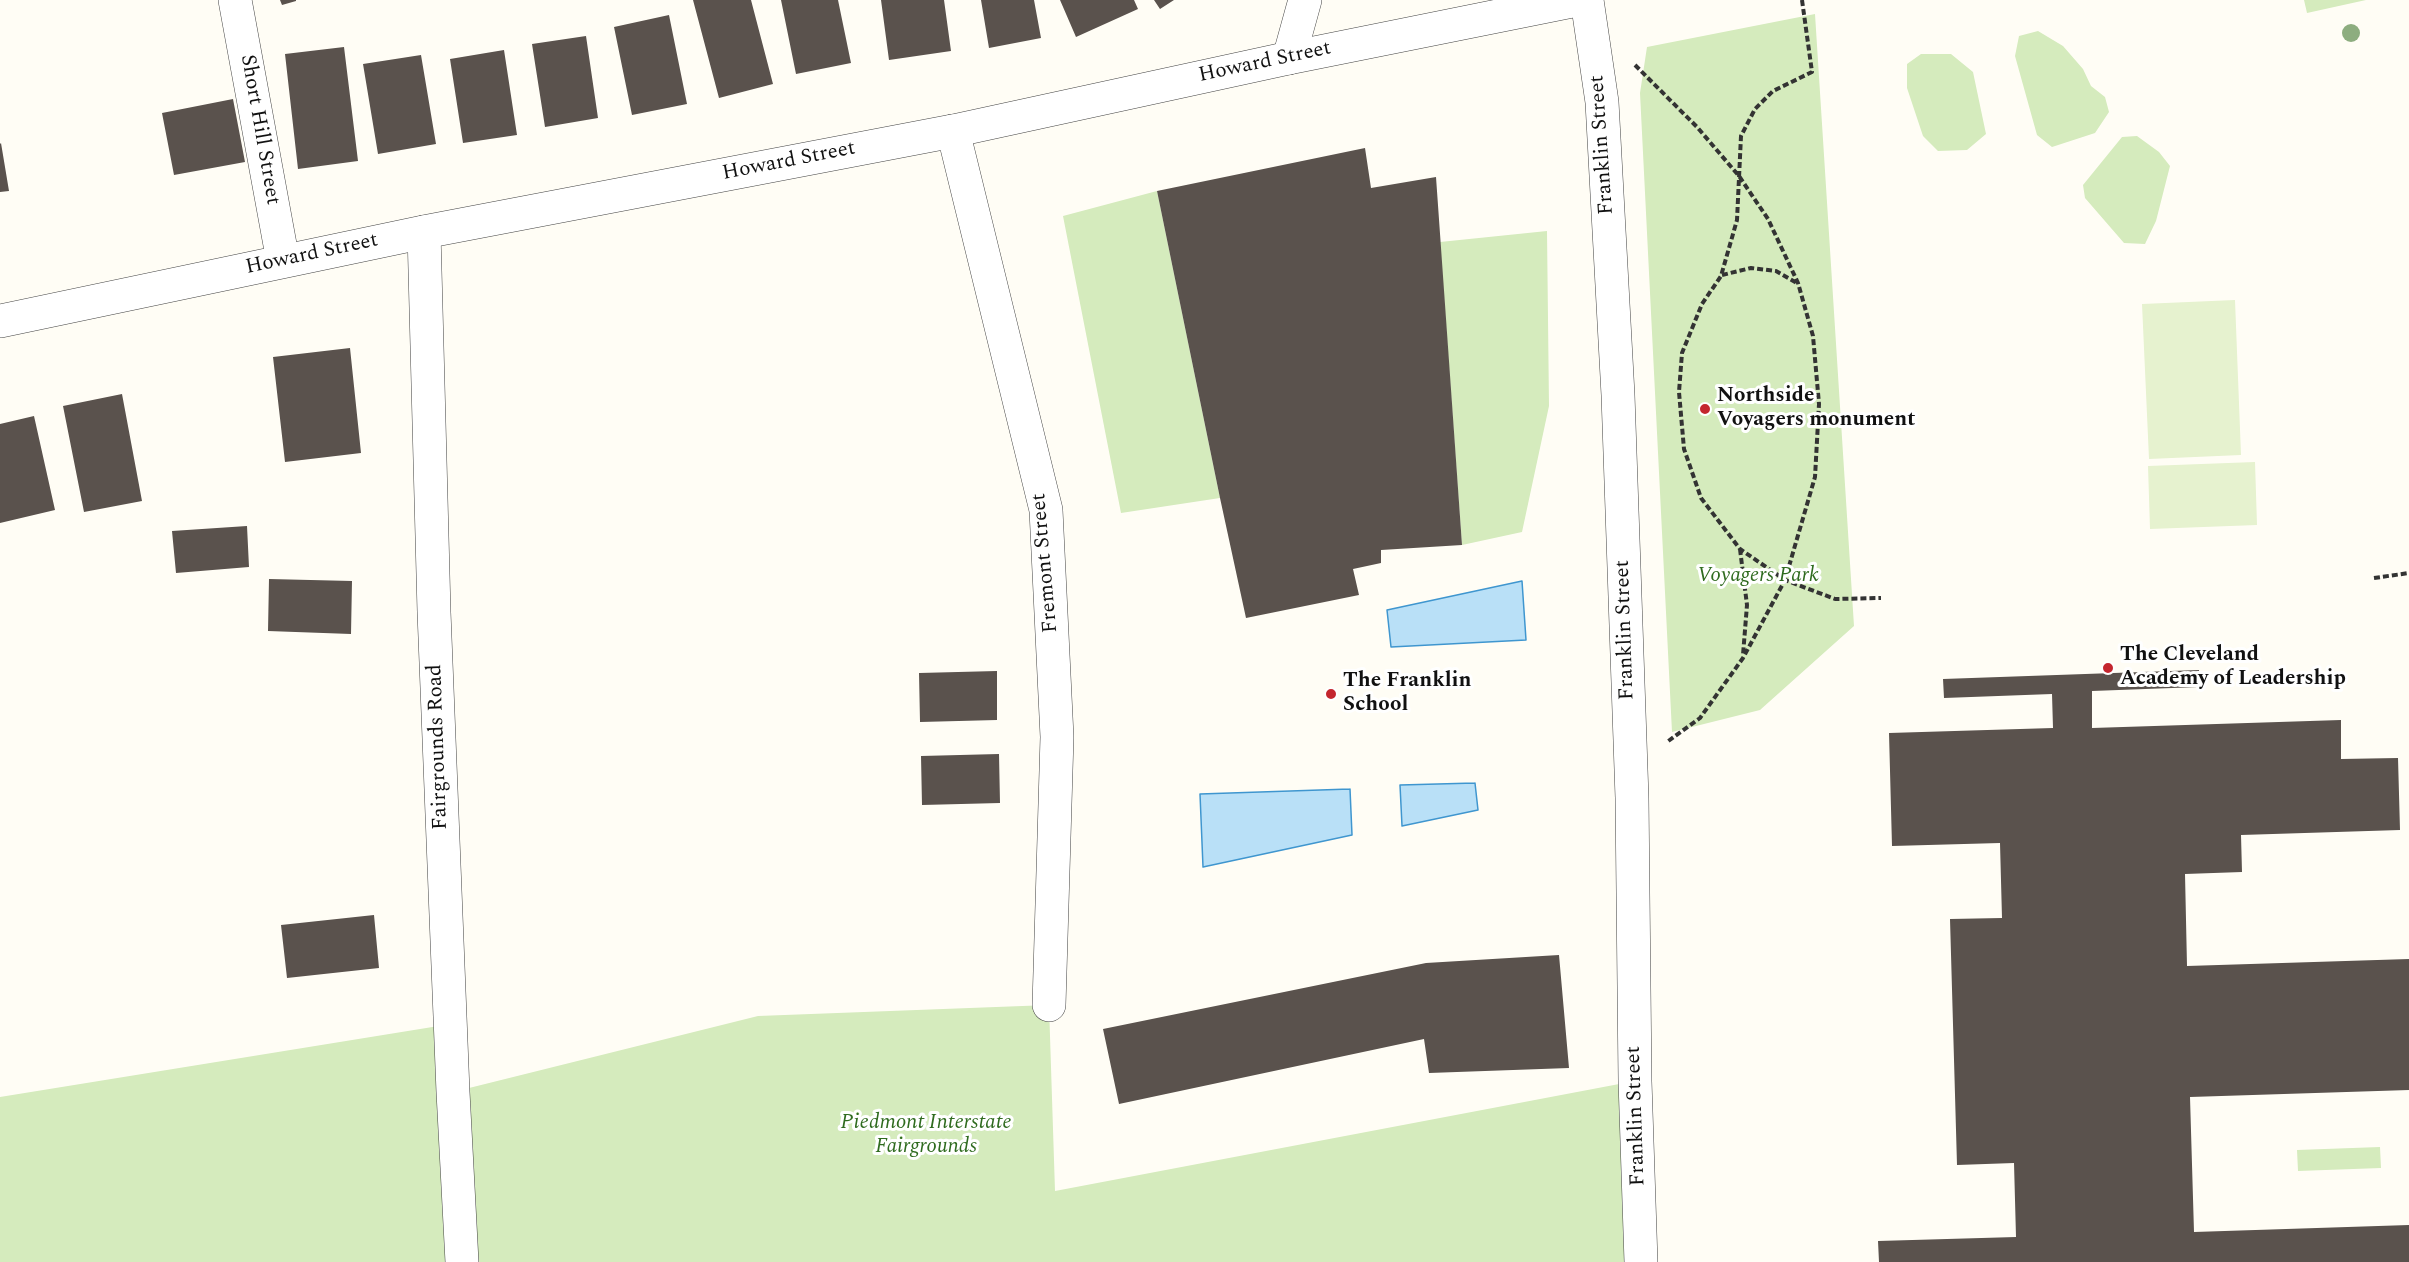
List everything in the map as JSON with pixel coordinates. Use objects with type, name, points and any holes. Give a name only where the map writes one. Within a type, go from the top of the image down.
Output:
[{"type":"street","name":"Short Hill Street","points":[[235,0],[283,261]]},
{"type":"street","points":[[1289,58],[1305,0]]},
{"type":"street","name":"Howard Street","points":[[0,321],[424,232],[953,131],[1289,58],[1577,0]]},
{"type":"street","name":"Franklin Street","points":[[1587,0],[1602,102],[1618,395],[1632,798],[1635,1081],[1641,1262]]},
{"type":"street","name":"Fremont Street","points":[[953,131],[1046,510],[1058,737],[1049,1005]]},
{"type":"street","name":"Fairgrounds Road","points":[[424,232],[434,612],[452,1075],[462,1262]]},
{"type":"path","points":[[1802,0],[1812,72],[1773,91],[1755,109],[1741,136],[1737,220],[1721,276],[1702,304],[1682,353],[1679,392],[1684,449],[1701,498],[1740,549],[1785,580],[1835,599],[1881,598]]},
{"type":"path","points":[[1635,65],[1669,97],[1738,176],[1768,219],[1798,283],[1813,336],[1819,404],[1815,477],[1785,580],[1743,658],[1700,718],[1665,743]]},
{"type":"path","points":[[1721,276],[1751,268],[1776,271],[1798,283]]},
{"type":"path","points":[[1740,549],[1747,605],[1743,658]]},
{"type":"path","points":[[2374,578],[2409,573]]},
{"type":"green space","points":[[2304,0],[2366,0],[2307,13]]},
{"type":"green space","name":"Voyagers Park","points":[[1815,14],[1854,626],[1760,710],[1672,732],[1640,93],[1647,47]]},
{"type":"green space","points":[[2038,31],[2063,46],[2083,69],[2091,86],[2105,97],[2109,112],[2095,133],[2052,147],[2037,135],[2015,56],[2019,36]]},
{"type":"green space","points":[[1921,54],[1951,54],[1973,72],[1986,134],[1967,150],[1938,151],[1923,136],[1907,88],[1907,64]]},
{"type":"green space","points":[[2137,136],[2159,152],[2170,166],[2156,221],[2145,244],[2124,243],[2085,198],[2083,185],[2122,137]]},
{"type":"green space","points":[[1157,191],[1220,498],[1121,513],[1063,216]]},
{"type":"green space","points":[[1547,231],[1549,406],[1522,532],[1462,545],[1440,242]]},
{"type":"green space","points":[[2235,300],[2241,455],[2149,459],[2142,304]]},
{"type":"green space","points":[[2255,462],[2257,525],[2150,529],[2148,466]]},
{"type":"green space","name":"Piedmont Interstate Fairgrounds","points":[[1049,1005],[1055,1191],[1635,1081],[1641,1262],[0,1262],[0,1097],[451,1024],[453,1092],[758,1016]]},
{"type":"green space","points":[[2380,1147],[2381,1168],[2298,1171],[2297,1150]]},
{"type":"water","points":[[1522,581],[1526,640],[1391,647],[1387,610]]},
{"type":"water","points":[[1475,783],[1478,810],[1402,826],[1400,785]]},
{"type":"water","points":[[1350,789],[1352,835],[1203,867],[1200,794]]},
{"type":"building","points":[[280,0],[296,0],[296,1],[282,5]]},
{"type":"building","points":[[693,0],[751,0],[773,84],[719,98]]},
{"type":"building","points":[[781,0],[838,0],[851,63],[796,74]]},
{"type":"building","points":[[881,0],[944,0],[951,51],[889,60]]},
{"type":"building","points":[[981,0],[1034,0],[1041,38],[989,48]]},
{"type":"building","points":[[1060,0],[1134,0],[1138,9],[1076,37]]},
{"type":"building","points":[[1154,0],[1174,0],[1160,9]]},
{"type":"building","points":[[669,15],[687,104],[632,115],[614,27]]},
{"type":"building","points":[[586,36],[598,118],[545,127],[532,44]]},
{"type":"building","points":[[344,47],[358,161],[298,169],[285,54]]},
{"type":"building","points":[[504,50],[517,135],[463,143],[450,59]]},
{"type":"building","points":[[421,55],[436,144],[378,154],[363,64]]},
{"type":"building","points":[[233,99],[245,162],[174,175],[162,113]]},
{"type":"building","points":[[0,144],[9,191],[0,192]]},
{"type":"building","points":[[1365,148],[1371,188],[1436,177],[1462,545],[1381,550],[1381,563],[1353,569],[1359,595],[1246,618],[1157,191]]},
{"type":"building","points":[[350,348],[361,453],[285,462],[273,357]]},
{"type":"building","points":[[122,394],[142,501],[84,512],[63,406]]},
{"type":"building","points":[[34,416],[55,510],[0,523],[0,424]]},
{"type":"building","points":[[247,526],[249,567],[176,573],[172,531]]},
{"type":"building","points":[[269,579],[352,581],[351,634],[268,631]]},
{"type":"building","points":[[2199,670],[2199,687],[2092,691],[2092,728],[2341,720],[2341,759],[2398,758],[2400,830],[2241,835],[2242,872],[2185,874],[2187,966],[2409,959],[2409,1090],[2190,1097],[2194,1232],[2409,1225],[2409,1262],[1879,1262],[1878,1241],[2016,1237],[2014,1163],[1957,1165],[1950,919],[2002,918],[2000,843],[1892,846],[1889,733],[2053,728],[2052,694],[1944,698],[1943,679]]},
{"type":"building","points":[[997,671],[997,720],[920,722],[919,673]]},
{"type":"building","points":[[999,754],[1000,803],[922,805],[921,756]]},
{"type":"building","points":[[374,915],[379,968],[287,978],[281,925]]},
{"type":"building","points":[[1559,955],[1569,1068],[1429,1073],[1424,1039],[1119,1104],[1103,1029],[1426,963]]},
{"type":"place","name":"Northside Voyagers monument","points":[[1705,409]]},
{"type":"place","name":"The Cleveland Academy of Leadership","points":[[2108,668]]},
{"type":"place","name":"The Franklin School","points":[[1331,694]]}]
